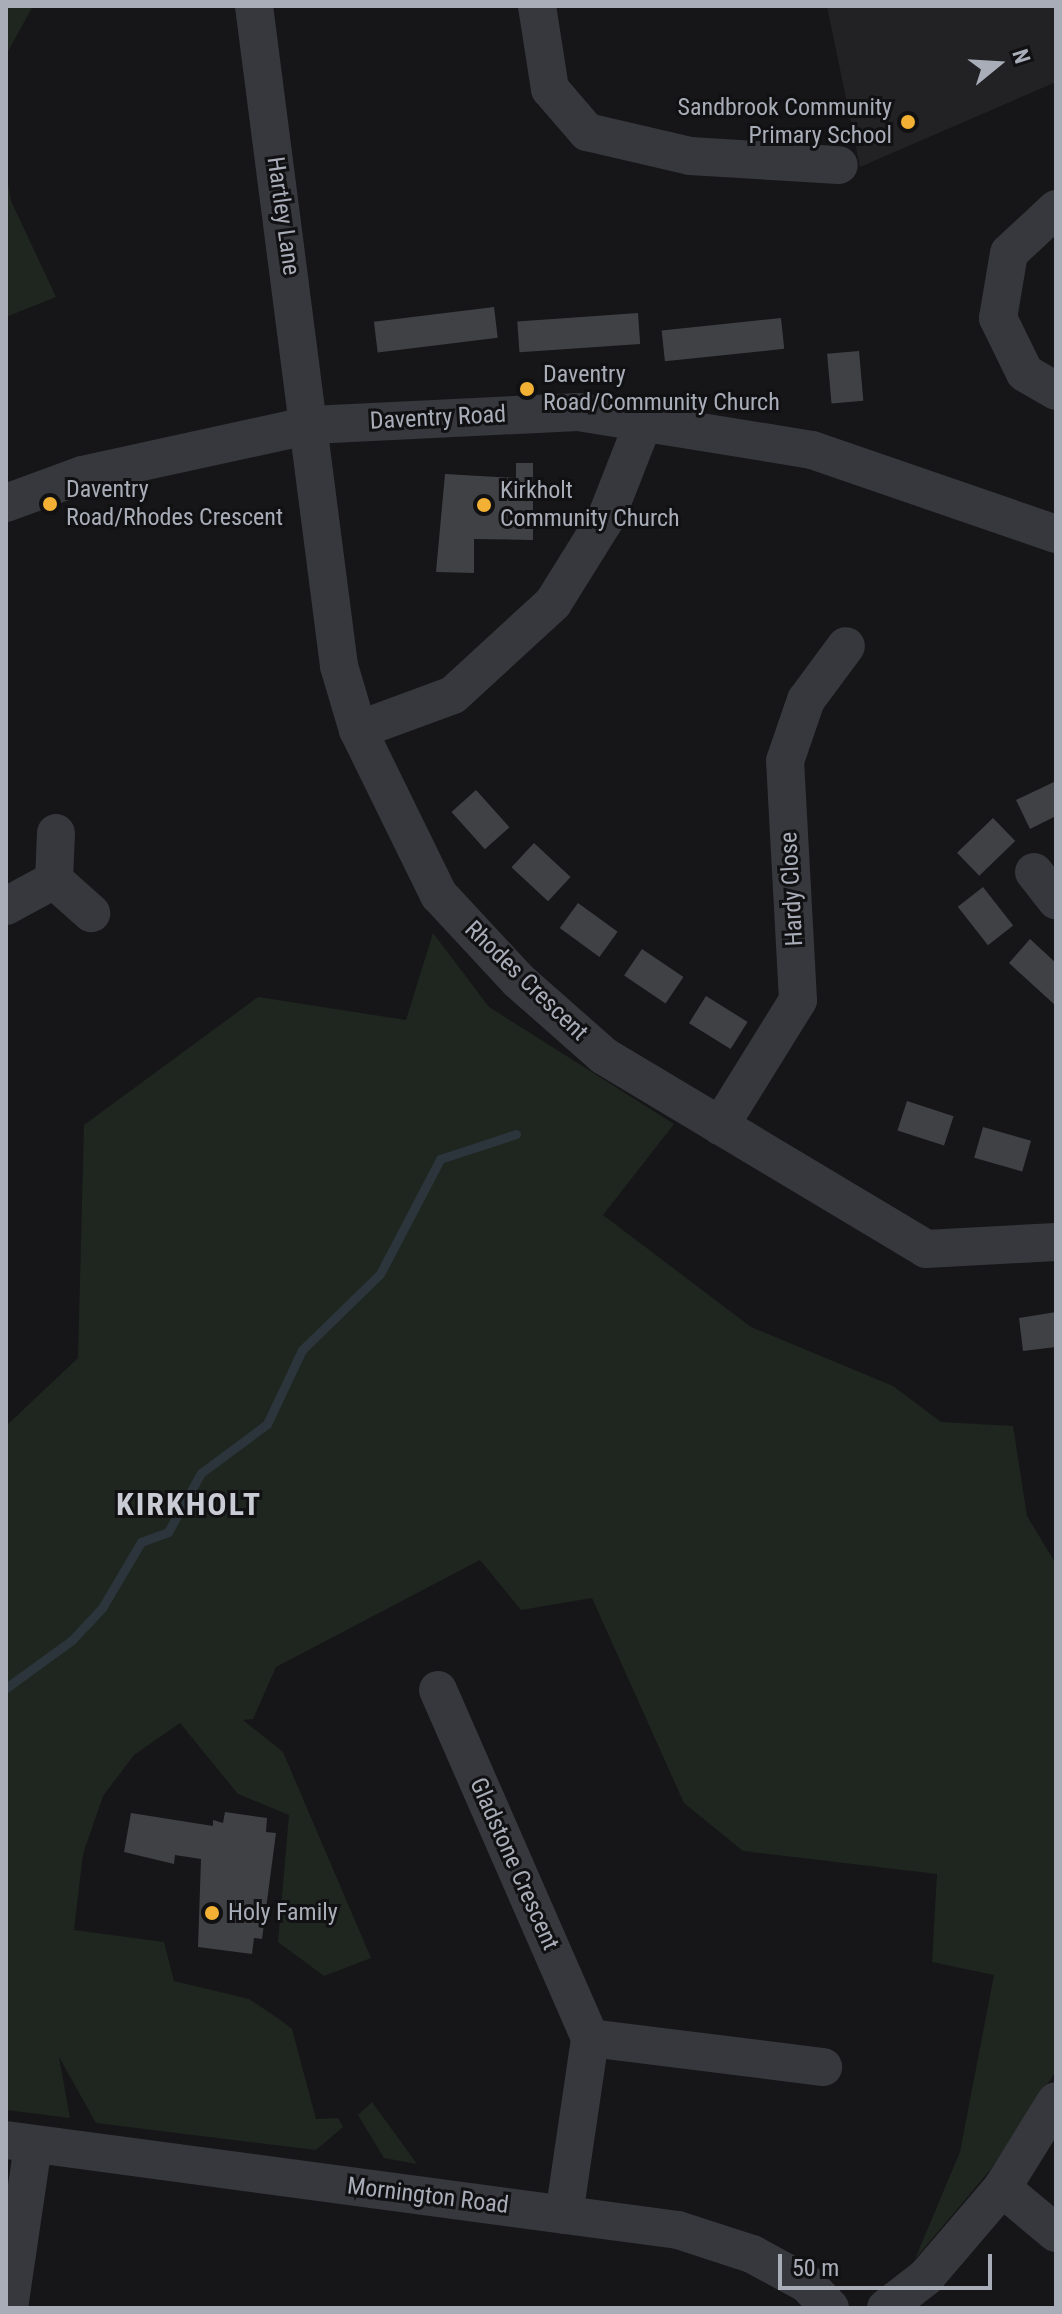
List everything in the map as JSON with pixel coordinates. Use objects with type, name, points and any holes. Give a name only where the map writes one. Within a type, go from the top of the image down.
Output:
[{"type":"street","name":"Hartley Lane","points":[[254,6],[311,425]]},
{"type":"street","points":[[537,6],[550,89],[587,132],[690,156],[839,165]]},
{"type":"street","points":[[1056,209],[1009,253],[998,318],[1025,373],[1056,391]]},
{"type":"street","name":"Daventry Road","points":[[6,503],[96,471],[311,425],[578,412],[812,450],[1056,534]]},
{"type":"street","points":[[358,730],[453,695],[553,603],[606,518],[644,421]]},
{"type":"street","name":"Rhodes Crescent","points":[[311,425],[339,666],[358,730],[439,895],[519,981],[604,1056],[926,1249],[1056,1242]]},
{"type":"street","name":"Hardy Close","points":[[720,1126],[798,1000],[785,761],[806,700],[846,646]]},
{"type":"street","points":[[54,880],[56,833]]},
{"type":"street","points":[[6,906],[54,880]]},
{"type":"street","points":[[54,880],[91,913]]},
{"type":"street","name":"Gladstone Crescent","points":[[438,1690],[590,2038]]},
{"type":"street","points":[[564,2215],[590,2038],[823,2067]]},
{"type":"street","points":[[886,2308],[926,2277],[1002,2188],[1056,2101]]},
{"type":"street","points":[[9,2308],[20,2143]]},
{"type":"street","name":"Mornington Road","points":[[20,2143],[678,2230],[752,2254],[807,2284],[830,2308]]},
{"type":"street","points":[[1002,2188],[1056,2233]]},
{"type":"shaded area","points":[[6,6],[33,6],[6,55]]},
{"type":"shaded area","name":"Sandbrook Community Primary School","points":[[827,6],[1056,6],[1056,82],[860,167]]},
{"type":"shaded area","points":[[6,173],[11,201],[56,297],[6,317]]},
{"type":"shaded area","points":[[433,933],[489,1007],[674,1124],[603,1215],[751,1327],[893,1386],[941,1422],[1013,1426],[1027,1516],[1056,1564],[1056,2071],[991,2169],[915,2259],[960,2152],[994,1975],[932,1962],[937,1874],[743,1851],[684,1803],[592,1598],[521,1610],[480,1560],[276,1667],[253,1719],[243,1720],[283,1752],[371,1958],[324,1976],[278,1942],[289,1815],[238,1794],[180,1723],[134,1755],[103,1796],[83,1854],[74,1930],[164,1942],[174,1981],[249,1999],[279,2019],[292,2029],[316,2119],[338,2118],[343,2127],[316,2150],[96,2123],[59,2057],[70,2118],[6,2110],[6,1426],[78,1358],[84,1125],[258,997],[406,1020]]},
{"type":"shaded area","points":[[372,2102],[417,2164],[384,2158],[358,2115]]},
{"type":"building","points":[[494,307],[498,338],[378,353],[374,322]]},
{"type":"building","points":[[638,313],[640,344],[519,352],[517,321]]},
{"type":"building","points":[[781,318],[784,349],[665,361],[662,331]]},
{"type":"building","points":[[859,351],[863,401],[831,404],[827,354]]},
{"type":"building","points":[[516,463],[533,463],[533,540],[474,539],[474,573],[436,572],[445,474],[516,478]]},
{"type":"building","points":[[1056,781],[1056,816],[1030,829],[1016,800]]},
{"type":"building","points":[[476,790],[509,827],[485,849],[451,812]]},
{"type":"building","points":[[993,818],[1015,841],[979,876],[957,853]]},
{"type":"building","points":[[534,843],[571,877],[548,901],[511,867]]},
{"type":"building","points":[[983,887],[1013,926],[988,945],[958,907]]},
{"type":"building","points":[[578,903],[618,932],[599,957],[560,928]]},
{"type":"building","points":[[1030,939],[1056,963],[1055,1005],[1009,963]]},
{"type":"building","points":[[642,949],[683,977],[666,1003],[624,976]]},
{"type":"building","points":[[706,996],[748,1022],[731,1049],[689,1023]]},
{"type":"building","points":[[907,1101],[954,1116],[944,1146],[897,1130]]},
{"type":"building","points":[[983,1127],[1031,1141],[1022,1172],[974,1158]]},
{"type":"building","points":[[1056,1312],[1056,1347],[1023,1351],[1019,1318]]},
{"type":"building","points":[[225,1812],[267,1818],[266,1832],[276,1833],[262,1939],[254,1938],[252,1954],[198,1947],[201,1859],[175,1855],[174,1864],[124,1852],[131,1813],[213,1826],[213,1820],[223,1823]]},
{"type":"waterway","points":[[6,1688],[72,1640],[102,1608],[141,1542],[168,1532],[201,1473],[267,1424],[302,1350],[380,1274],[440,1159],[516,1134]]},
{"type":"place","name":"Sandbrook Community Primary School","points":[[908,122]]},
{"type":"place","name":"Daventry Road/Community Church","points":[[527,389]]},
{"type":"place","name":"Daventry Road/Rhodes Crescent","points":[[50,504]]},
{"type":"place","name":"Kirkholt Community Church","points":[[484,505]]},
{"type":"place","name":"Holy Family","points":[[212,1913]]},
{"type":"district","name":"KIRKHOLT","points":[[189,1504]]}]
